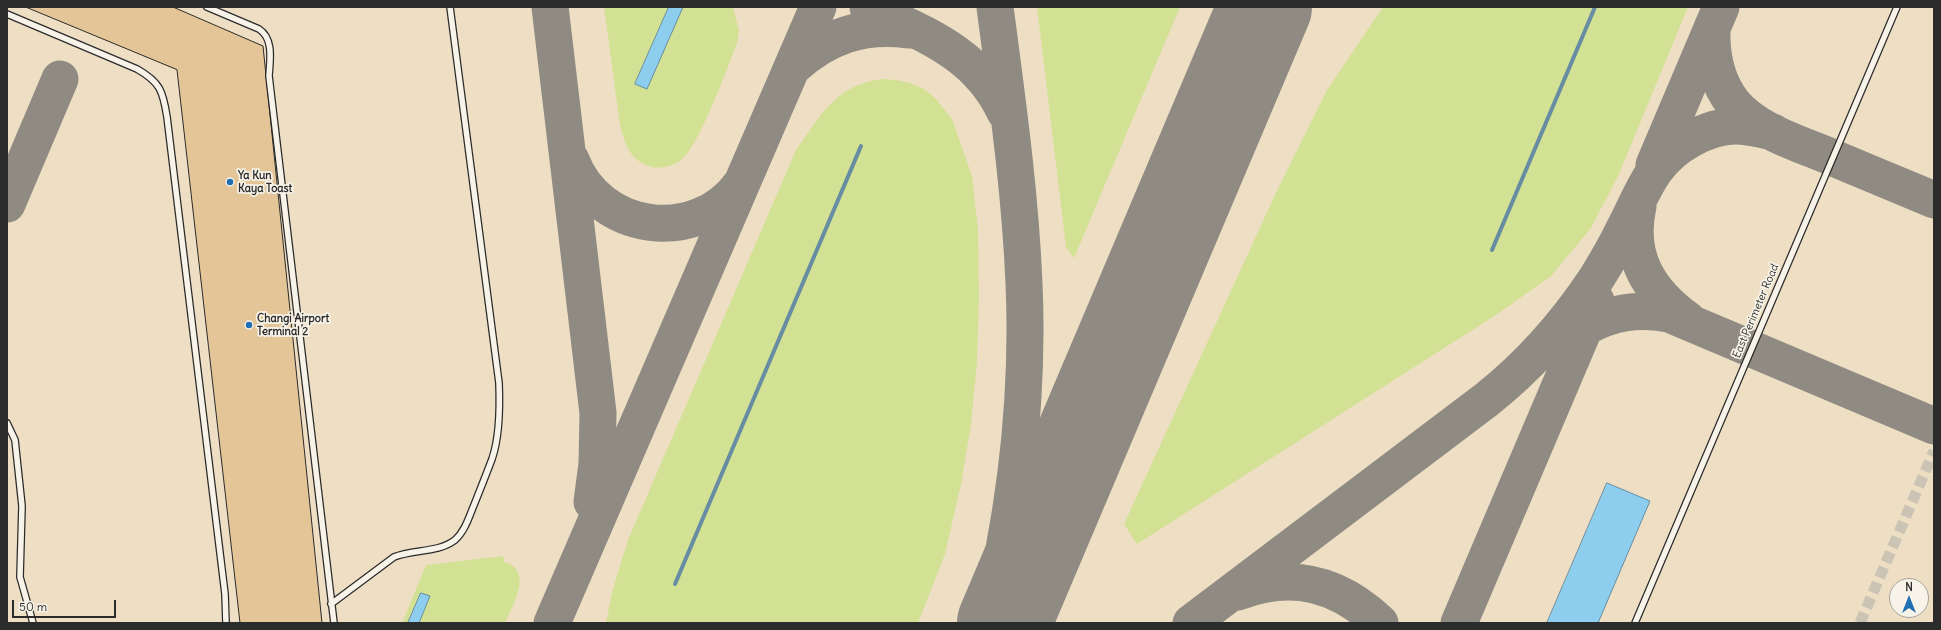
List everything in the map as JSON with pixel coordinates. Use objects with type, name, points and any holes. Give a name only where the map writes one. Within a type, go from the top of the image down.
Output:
[{"type":"lane","points":[[208,7],[259,29],[266,36],[269,46],[269,76],[334,623]]},
{"type":"lane","points":[[331,604],[394,557],[438,547],[454,540],[464,528],[492,458],[495,443],[500,403],[499,383],[450,7]]},
{"type":"lane","name":"East Perimeter Road","points":[[1635,623],[1897,7]]},
{"type":"lane","points":[[7,14],[137,69],[157,82],[163,94],[224,586],[226,623]]},
{"type":"lane","points":[[7,423],[15,440],[22,506],[20,577],[33,623]]},
{"type":"shaded area","points":[[7,7],[1934,7],[1934,623],[7,623]]},
{"type":"green space","points":[[604,7],[669,7],[635,84],[647,89],[683,7],[733,7],[739,31],[737,43],[720,88],[704,125],[695,141],[680,161],[670,166],[654,168],[644,164],[633,156],[626,145],[620,125]]},
{"type":"green space","points":[[1037,7],[1180,7],[1074,258],[1066,247]]},
{"type":"green space","points":[[1383,7],[1688,7],[1619,174],[1591,228],[1551,276],[1499,313],[1137,544],[1124,524],[1274,197],[1327,90]]},
{"type":"green space","points":[[882,79],[910,83],[924,89],[935,98],[952,119],[972,176],[978,230],[979,295],[977,362],[971,424],[961,484],[945,554],[918,623],[606,623],[612,592],[628,540],[796,150],[822,114],[841,95],[852,88]]},
{"type":"green space","points":[[503,556],[504,562],[513,566],[518,572],[520,580],[516,598],[505,623],[419,623],[430,597],[421,593],[408,623],[402,623],[426,565]]},
{"type":"water","points":[[669,7],[683,7],[647,89],[635,84]]},
{"type":"water","points":[[1607,483],[1650,501],[1598,623],[1547,623]]},
{"type":"water","points":[[421,593],[430,596],[419,623],[408,623]]},
{"type":"building","name":"Changi Airport Terminal 2","points":[[26,7],[173,7],[263,46],[322,623],[240,623],[177,70]]},
{"type":"waterway","points":[[1492,250],[1595,7]]},
{"type":"waterway","points":[[675,584],[861,146]]},
{"type":"taxiway","points":[[550,7],[598,413],[597,464],[592,502]]},
{"type":"taxiway","points":[[552,623],[818,7]]},
{"type":"taxiway","points":[[868,7],[928,36],[947,47],[964,60],[980,74],[993,91],[1005,112]]},
{"type":"taxiway","points":[[988,623],[998,581],[1013,497],[1022,412],[1025,326],[1022,248],[1016,179],[995,7]]},
{"type":"taxiway","points":[[1654,165],[1721,7]]},
{"type":"taxiway","points":[[1712,28],[1712,48],[1722,86],[1727,95],[1742,113],[1765,129],[1778,135],[1934,200]]},
{"type":"taxiway","points":[[793,67],[819,47],[846,35],[876,29],[908,30]]},
{"type":"taxiway","points":[[7,204],[60,79]]},
{"type":"taxiway","points":[[1191,623],[1486,400],[1532,359],[1572,312],[1596,279],[1614,248],[1643,190],[1657,167],[1666,157],[1691,139],[1701,134],[1724,127],[1745,127],[1773,132]]},
{"type":"taxiway","points":[[571,160],[584,184],[603,203],[625,216],[649,222],[675,223],[699,217],[722,204],[741,184]]},
{"type":"taxiway","points":[[1638,206],[1635,224],[1636,241],[1638,256],[1644,271],[1662,297],[1688,320]]},
{"type":"taxiway","points":[[1459,623],[1596,301]]},
{"type":"taxiway","points":[[1574,335],[1596,322],[1619,314],[1643,311],[1669,314],[1934,426]]},
{"type":"taxiway","points":[[1238,592],[1278,582],[1296,582],[1314,585],[1332,591],[1348,599],[1380,623]]},
{"type":"runway","points":[[1004,623],[1265,7]]},
{"type":"tunnel","points":[[1860,623],[1934,451]]},
{"type":"place","name":"Ya Kun Kaya Toast","points":[[230,182]]},
{"type":"place","name":"Changi Airport Terminal 2","points":[[249,325]]}]
